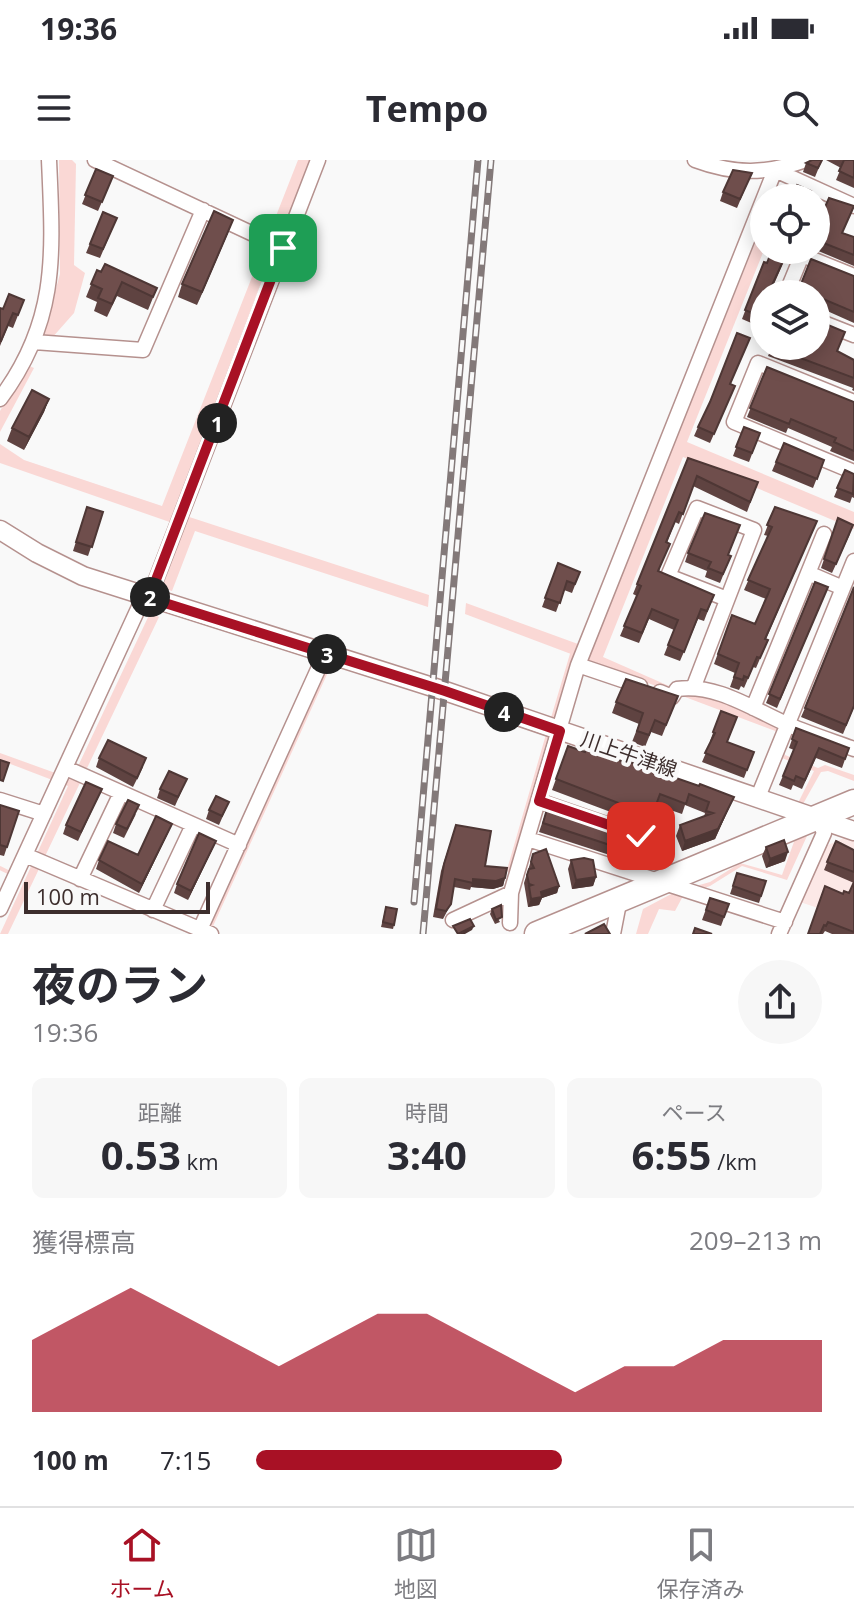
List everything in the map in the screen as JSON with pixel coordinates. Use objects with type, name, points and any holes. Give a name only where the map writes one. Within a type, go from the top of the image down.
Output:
[{"type":"highway","points":[[537,934],[854,802]]},
{"type":"main road","name":"川上牛津線","points":[[0,530],[83,576],[560,731],[854,831]]},
{"type":"street","points":[[0,399],[34,342],[44,312],[52,272],[49,160]]},
{"type":"street","points":[[95,160],[283,248]]},
{"type":"street","points":[[0,909],[147,597],[318,160]]},
{"type":"street","points":[[695,160],[747,172],[775,170],[806,160]]},
{"type":"street","points":[[775,170],[854,206]]},
{"type":"street","points":[[510,923],[511,893],[578,665],[775,170]]},
{"type":"street","points":[[34,342],[143,350],[203,210]]},
{"type":"street","points":[[792,280],[802,255],[854,276]]},
{"type":"street","points":[[830,326],[854,335]]},
{"type":"street","points":[[854,402],[758,363],[734,422],[854,472]]},
{"type":"street","points":[[694,686],[754,530],[697,508],[668,576],[727,599]]},
{"type":"street","points":[[753,708],[824,534]]},
{"type":"street","points":[[758,797],[853,565]]},
{"type":"street","points":[[808,573],[843,588]]},
{"type":"street","points":[[25,855],[203,933],[325,654]]},
{"type":"street","points":[[578,665],[672,697],[677,689],[694,686],[854,747]]},
{"type":"street","points":[[66,768],[239,845]]},
{"type":"street","points":[[80,879],[121,793]]},
{"type":"street","points":[[0,800],[44,814]]},
{"type":"street","points":[[539,801],[641,836]]},
{"type":"street","points":[[528,839],[692,890],[782,928],[824,833],[818,818]]},
{"type":"street","points":[[153,910],[193,825]]},
{"type":"street","points":[[453,920],[511,893]]},
{"type":"street","points":[[613,934],[620,898]]},
{"type":"shaded area","points":[[59,160],[72,160],[76,164],[74,265],[85,273],[74,313],[51,339],[43,335],[60,274]]},
{"type":"shaded area","points":[[298,160],[310,160],[174,512],[429,595],[428,607],[195,531],[172,591],[162,588],[184,527],[0,463],[0,444],[24,460],[162,506]]},
{"type":"shaded area","points":[[750,256],[750,264],[758,264],[687,442],[854,512],[854,529],[683,457],[603,657],[685,693],[708,695],[780,727],[785,755],[818,768],[825,765],[854,775],[854,781],[828,771],[821,772],[803,804],[798,803],[814,771],[782,758],[778,732],[465,614],[466,603],[578,644],[577,650],[589,655]]},
{"type":"shaded area","points":[[27,365],[34,368],[0,432],[0,411]]},
{"type":"shaded area","points":[[150,613],[159,617],[8,934],[0,934],[68,786],[0,760],[0,753],[72,779]]},
{"type":"shaded area","points":[[807,836],[787,880],[742,866],[710,886],[683,896],[675,911],[659,909],[648,934],[636,934],[643,909],[675,892],[710,882],[740,863],[782,875],[795,839]]},
{"type":"shaded area","points":[[846,837],[854,840],[854,920],[800,902],[828,845]]},
{"type":"building","points":[[822,160],[818,168],[806,163]]},
{"type":"building","points":[[844,160],[854,160],[854,178],[839,171]]},
{"type":"building","points":[[96,169],[113,176],[102,202],[85,195]]},
{"type":"building","points":[[733,170],[752,173],[740,199],[723,192]]},
{"type":"building","points":[[830,198],[854,206],[842,233],[854,237],[854,255],[830,246]]},
{"type":"building","points":[[214,211],[233,220],[202,292],[182,284]]},
{"type":"building","points":[[103,212],[117,218],[103,249],[90,244]]},
{"type":"building","points":[[105,264],[157,288],[153,297],[122,282],[112,304],[98,298],[102,289],[91,284],[97,270],[101,272]]},
{"type":"building","points":[[763,264],[782,264],[774,280],[757,280]]},
{"type":"building","points":[[809,264],[824,264],[854,276],[854,312],[830,302],[830,280],[803,280]]},
{"type":"building","points":[[9,294],[24,300],[18,315],[13,313],[0,341],[0,308],[3,309]]},
{"type":"building","points":[[830,326],[845,332],[837,351],[854,360],[854,378],[806,360],[830,360]]},
{"type":"building","points":[[737,333],[750,338],[730,384],[735,386],[714,434],[698,427]]},
{"type":"building","points":[[767,367],[854,402],[854,451],[834,442],[836,438],[791,419],[789,424],[750,408]]},
{"type":"building","points":[[32,390],[49,399],[29,437],[12,428]]},
{"type":"building","points":[[744,427],[760,433],[752,453],[736,447]]},
{"type":"building","points":[[784,443],[824,460],[817,479],[776,462]]},
{"type":"building","points":[[688,458],[758,482],[750,502],[697,476],[683,514],[679,512],[658,571],[714,595],[707,611],[701,609],[684,652],[668,645],[678,620],[652,609],[642,633],[624,626],[641,586],[637,584]]},
{"type":"building","points":[[845,470],[854,474],[853,494],[837,488]]},
{"type":"building","points":[[87,507],[103,512],[92,547],[76,542]]},
{"type":"building","points":[[775,507],[817,521],[765,639],[768,640],[760,658],[757,657],[748,678],[744,676],[743,680],[734,677],[739,663],[718,654],[732,615],[755,624],[770,589],[748,580],[772,527],[767,525]]},
{"type":"building","points":[[705,513],[740,525],[723,574],[708,568],[711,562],[688,553]]},
{"type":"building","points":[[838,518],[853,525],[836,564],[824,559]]},
{"type":"building","points":[[558,563],[580,572],[575,584],[567,581],[560,603],[545,598]]},
{"type":"building","points":[[815,582],[828,587],[780,699],[769,694]]},
{"type":"building","points":[[854,587],[854,706],[846,725],[805,708]]},
{"type":"building","points":[[626,679],[678,696],[666,725],[655,720],[649,735],[637,731],[643,713],[616,702]]},
{"type":"building","points":[[721,711],[737,717],[727,742],[754,752],[747,770],[705,753]]},
{"type":"building","points":[[796,728],[849,748],[845,759],[819,748],[805,780],[796,776],[794,781],[783,776],[797,742],[792,739]]},
{"type":"building","points":[[108,740],[146,758],[137,778],[99,758]]},
{"type":"building","points":[[568,746],[585,752],[587,748],[734,797],[718,829],[685,841],[680,825],[713,813],[706,811],[709,802],[689,794],[686,804],[660,794],[652,816],[556,779]]},
{"type":"building","points":[[0,760],[9,763],[3,781],[0,780]]},
{"type":"building","points":[[169,771],[187,779],[178,797],[160,789]]},
{"type":"building","points":[[86,782],[102,789],[81,832],[66,825]]},
{"type":"building","points":[[216,796],[229,802],[222,816],[209,810]]},
{"type":"building","points":[[128,800],[139,805],[127,829],[116,824]]},
{"type":"building","points":[[0,805],[19,811],[7,847],[0,845]]},
{"type":"building","points":[[547,809],[634,834],[628,851],[543,823]]},
{"type":"building","points":[[156,816],[172,824],[142,884],[99,860],[108,841],[138,855]]},
{"type":"building","points":[[456,825],[491,831],[485,866],[507,868],[505,878],[496,881],[473,879],[473,883],[455,879],[451,904],[446,911],[436,909],[444,864]]},
{"type":"building","points":[[199,833],[216,841],[191,891],[177,884]]},
{"type":"building","points":[[784,840],[788,852],[770,859],[766,847]]},
{"type":"building","points":[[836,841],[854,850],[854,872],[827,862]]},
{"type":"building","points":[[546,849],[559,886],[541,892],[542,897],[531,899],[529,886],[532,885],[527,875],[529,869],[534,868],[531,862],[533,854]]},
{"type":"building","points":[[571,860],[593,860],[596,877],[576,880]]},
{"type":"building","points":[[737,873],[766,881],[761,896],[733,886]]},
{"type":"building","points":[[854,882],[854,932],[828,922],[820,934],[808,934],[825,886],[843,894],[844,891],[849,893]]},
{"type":"building","points":[[710,898],[729,904],[724,917],[706,910]]},
{"type":"building","points":[[501,905],[502,917],[496,920],[492,909]]},
{"type":"building","points":[[386,907],[397,909],[394,925],[383,922]]},
{"type":"building","points":[[470,919],[474,926],[458,934],[453,926]]},
{"type":"building","points":[[604,924],[610,934],[585,934]]},
{"type":"building","points":[[695,928],[712,934],[693,934]]},
{"type":"waterway","points":[[553,718],[572,654]]},
{"type":"waterway","points":[[210,928],[325,674]]},
{"type":"waterway","points":[[509,870],[547,738]]},
{"type":"waterway","points":[[0,868],[12,874]]},
{"type":"railway","points":[[414,902],[478,160]]},
{"type":"railway","points":[[423,934],[491,160]]},
{"type":"route","points":[[283,248],[149,598],[445,691],[560,731],[539,801],[641,836]]}]
